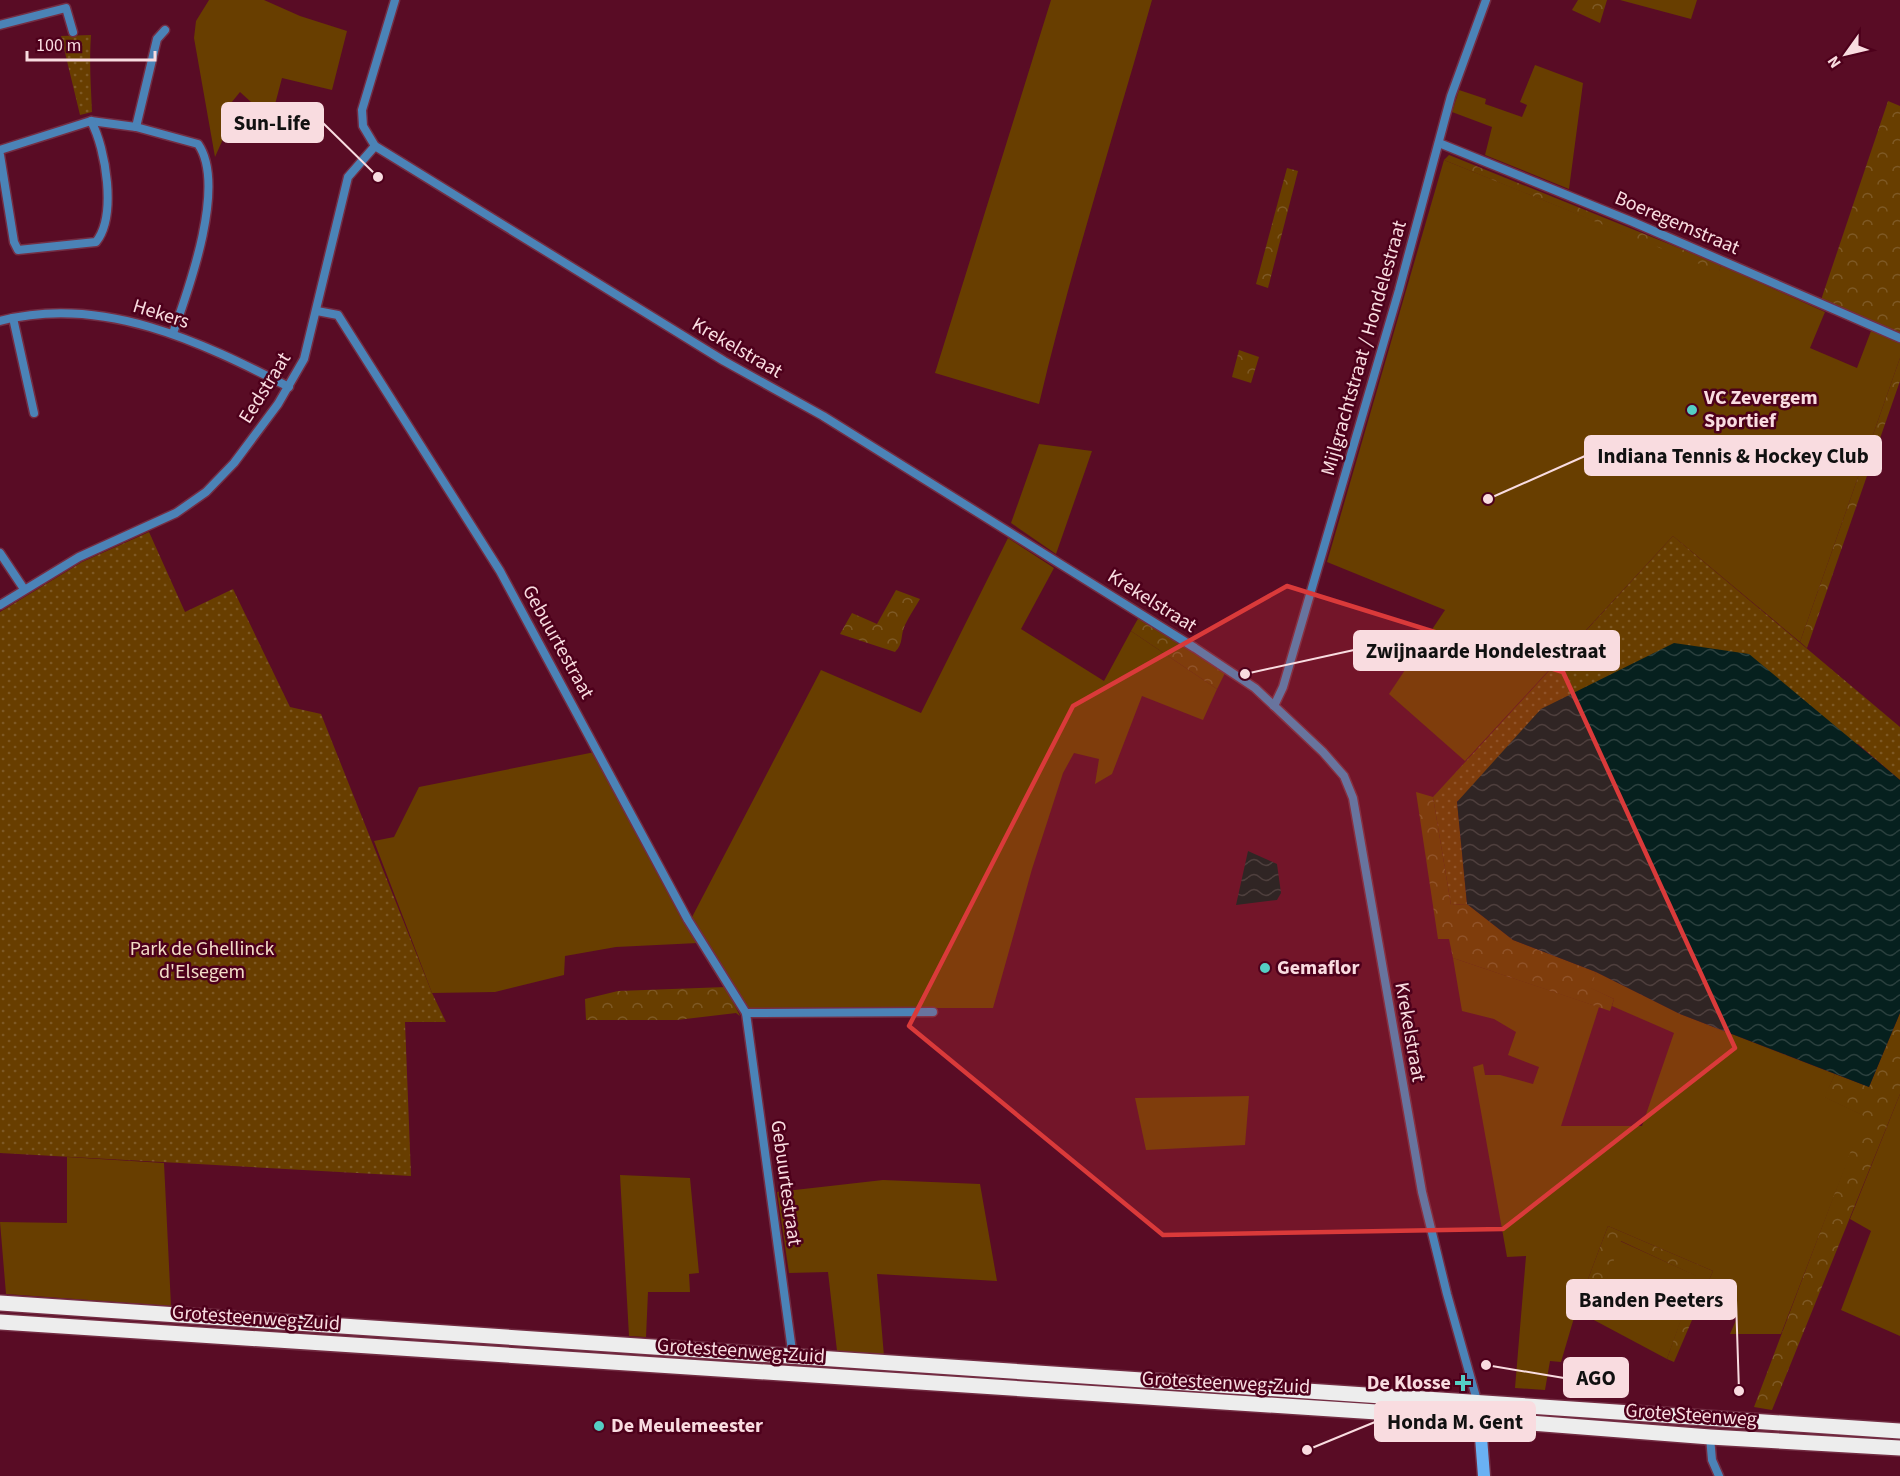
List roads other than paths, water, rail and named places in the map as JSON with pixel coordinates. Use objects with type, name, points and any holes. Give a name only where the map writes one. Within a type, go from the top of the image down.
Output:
[{"type":"highway","name":"Grotesteenweg-Zuid","points":[[0,1303],[1478,1404]]},
{"type":"highway","name":"Grotesteenweg-Zuid","points":[[0,1322],[1479,1420]]},
{"type":"highway","name":"Grote Steenweg","points":[[1478,1404],[1900,1431]]},
{"type":"highway","name":"Grote Steenweg","points":[[1479,1420],[1900,1448]]},
{"type":"street","points":[[375,146],[363,126],[362,110],[395,0]]},
{"type":"street","name":"Mijlgrachtstraat / Hondelestraat","points":[[1275,706],[1283,687],[1305,612],[1457,76],[1485,0]]},
{"type":"street","points":[[0,25],[66,8],[73,32]]},
{"type":"street","points":[[136,127],[157,39],[165,30]]},
{"type":"street","points":[[0,155],[14,242],[18,250],[96,242],[107,223],[109,204],[99,136],[91,121]]},
{"type":"street","points":[[0,150],[91,121],[136,127],[198,144],[206,161],[208,200],[206,222],[193,278],[173,333]]},
{"type":"street","name":"Boeregemstraat","points":[[1439,143],[1633,222],[1900,338]]},
{"type":"street","name":"Eedstraat","points":[[0,605],[80,557],[162,521],[206,492],[234,463],[289,387],[304,359],[348,177],[375,146]]},
{"type":"street","name":"Krekelstraat","points":[[375,146],[723,361],[823,416],[1203,652],[1255,688],[1344,776],[1353,798],[1422,1192],[1447,1294],[1478,1404]]},
{"type":"street","name":"Gebuurtestraat","points":[[317,311],[338,315],[500,571],[534,629],[688,920],[746,1013],[794,1358]]},
{"type":"street","name":"Hekers","points":[[0,321],[68,314],[116,318],[173,333],[289,387]]},
{"type":"street","points":[[13,318],[34,413]]},
{"type":"street","points":[[0,553],[24,589]]},
{"type":"street","points":[[746,1013],[933,1012]]},
{"type":"street","points":[[1478,1404],[1484,1476]]},
{"type":"street","points":[[1710,1437],[1712,1460],[1719,1476]]},
{"type":"water","points":[[1674,643],[1749,654],[1900,780],[1900,1013],[1869,1087],[1680,1014],[1596,972],[1513,940],[1467,904],[1457,802],[1541,709]]},
{"type":"water","points":[[1248,851],[1277,864],[1281,893],[1277,900],[1236,905]]},
{"type":"place","name":"Sun-Life","points":[[378,177]]},
{"type":"place","name":"VC Zevergem Sportief","points":[[1692,410]]},
{"type":"place","name":"Indiana Tennis & Hockey Club","points":[[1488,499]]},
{"type":"place","name":"Zwijnaarde Hondelestraat","points":[[1245,674]]},
{"type":"place","name":"Gemaflor","points":[[1265,968]]},
{"type":"place","name":"AGO","points":[[1486,1365]]},
{"type":"place","name":"De Klosse","points":[[1463,1383]]},
{"type":"place","name":"Banden Peeters","points":[[1739,1391]]},
{"type":"place","name":"De Meulemeester","points":[[599,1426]]},
{"type":"place","name":"Honda M. Gent","points":[[1307,1450]]},
{"type":"park label","name":"Park de Ghellinck d'Elsegem","points":[[202,960]]}]
